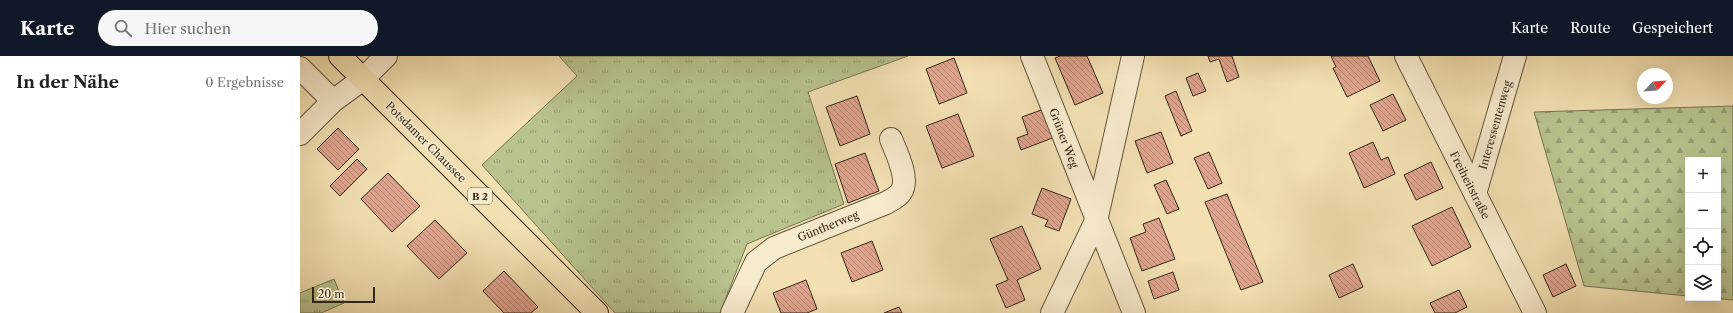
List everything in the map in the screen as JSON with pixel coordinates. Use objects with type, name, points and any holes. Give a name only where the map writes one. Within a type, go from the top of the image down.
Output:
[{"type":"main road","name":"Potsdamer Chaussee","points":[[340,56],[597,313]]},
{"type":"street","points":[[300,134],[333,101],[363,79],[386,56]]},
{"type":"street","name":"Grüner Weg","points":[[1032,56],[1096,221],[1134,313]]},
{"type":"street","points":[[1052,313],[1096,221],[1133,56]]},
{"type":"street","name":"Freiheitstraße","points":[[1406,56],[1535,313]]},
{"type":"street","name":"Interessentenweg","points":[[1474,194],[1515,56]]},
{"type":"street","points":[[300,68],[333,101]]},
{"type":"street","name":"Güntherweg","points":[[732,313],[756,262],[763,255],[774,248],[886,203],[901,192],[905,184],[902,167],[891,138]]},
{"type":"green space","points":[[559,56],[908,56],[808,92],[844,204],[747,244],[720,313],[615,313],[482,165],[577,76]]},
{"type":"green space","points":[[1733,106],[1733,300],[1721,299],[1721,157],[1685,157],[1685,296],[1584,286],[1534,112]]},
{"type":"green space","points":[[334,279],[344,303],[321,313],[300,313],[300,293]]},
{"type":"building","points":[[1060,56],[1087,56],[1103,93],[1075,105],[1055,58]]},
{"type":"building","points":[[1208,56],[1232,56],[1239,77],[1227,82],[1219,59],[1210,62]]},
{"type":"building","points":[[1331,56],[1368,56],[1380,81],[1347,97],[1333,68],[1336,67]]},
{"type":"building","points":[[954,58],[967,93],[939,104],[926,69]]},
{"type":"building","points":[[1198,73],[1206,91],[1193,96],[1186,78]]},
{"type":"building","points":[[1176,91],[1192,131],[1181,136],[1165,96]]},
{"type":"building","points":[[1393,94],[1406,120],[1383,131],[1370,105]]},
{"type":"building","points":[[857,96],[870,134],[840,146],[826,107]]},
{"type":"building","points":[[1044,109],[1055,137],[1021,150],[1017,138],[1028,134],[1022,117]]},
{"type":"building","points":[[958,114],[974,156],[942,168],[926,126]]},
{"type":"building","points":[[338,128],[359,149],[338,170],[317,149]]},
{"type":"building","points":[[1161,132],[1173,163],[1147,173],[1135,141]]},
{"type":"building","points":[[1373,142],[1381,160],[1388,157],[1395,174],[1364,188],[1349,153]]},
{"type":"building","points":[[1209,152],[1222,183],[1208,189],[1194,158]]},
{"type":"building","points":[[865,153],[879,191],[848,203],[835,164]]},
{"type":"building","points":[[357,159],[367,169],[340,196],[330,186]]},
{"type":"building","points":[[1431,162],[1443,188],[1416,200],[1404,175]]},
{"type":"building","points":[[388,173],[420,206],[392,232],[361,199]]},
{"type":"building","points":[[1166,180],[1179,209],[1167,214],[1154,185]]},
{"type":"building","points":[[1042,188],[1071,199],[1059,231],[1045,226],[1048,220],[1032,214]]},
{"type":"building","points":[[1227,194],[1263,282],[1241,290],[1205,202]]},
{"type":"building","points":[[1452,207],[1471,247],[1432,266],[1412,226]]},
{"type":"building","points":[[1159,218],[1175,259],[1142,271],[1130,238],[1146,232],[1143,224]]},
{"type":"building","points":[[435,220],[467,253],[439,279],[407,246]]},
{"type":"building","points":[[1022,226],[1041,269],[1017,280],[1025,300],[1006,308],[996,285],[1008,280],[990,239]]},
{"type":"building","points":[[872,241],[883,270],[852,282],[841,253]]},
{"type":"building","points":[[1353,264],[1363,287],[1339,298],[1329,275]]},
{"type":"building","points":[[1566,264],[1576,286],[1553,297],[1543,275]]},
{"type":"building","points":[[504,271],[538,307],[531,313],[504,313],[483,291]]},
{"type":"building","points":[[1173,272],[1179,290],[1154,299],[1148,281]]},
{"type":"building","points":[[806,280],[817,309],[807,313],[781,313],[773,293]]},
{"type":"building","points":[[1459,290],[1467,307],[1455,313],[1435,313],[1430,303]]},
{"type":"building","points":[[899,307],[902,313],[884,313]]}]
